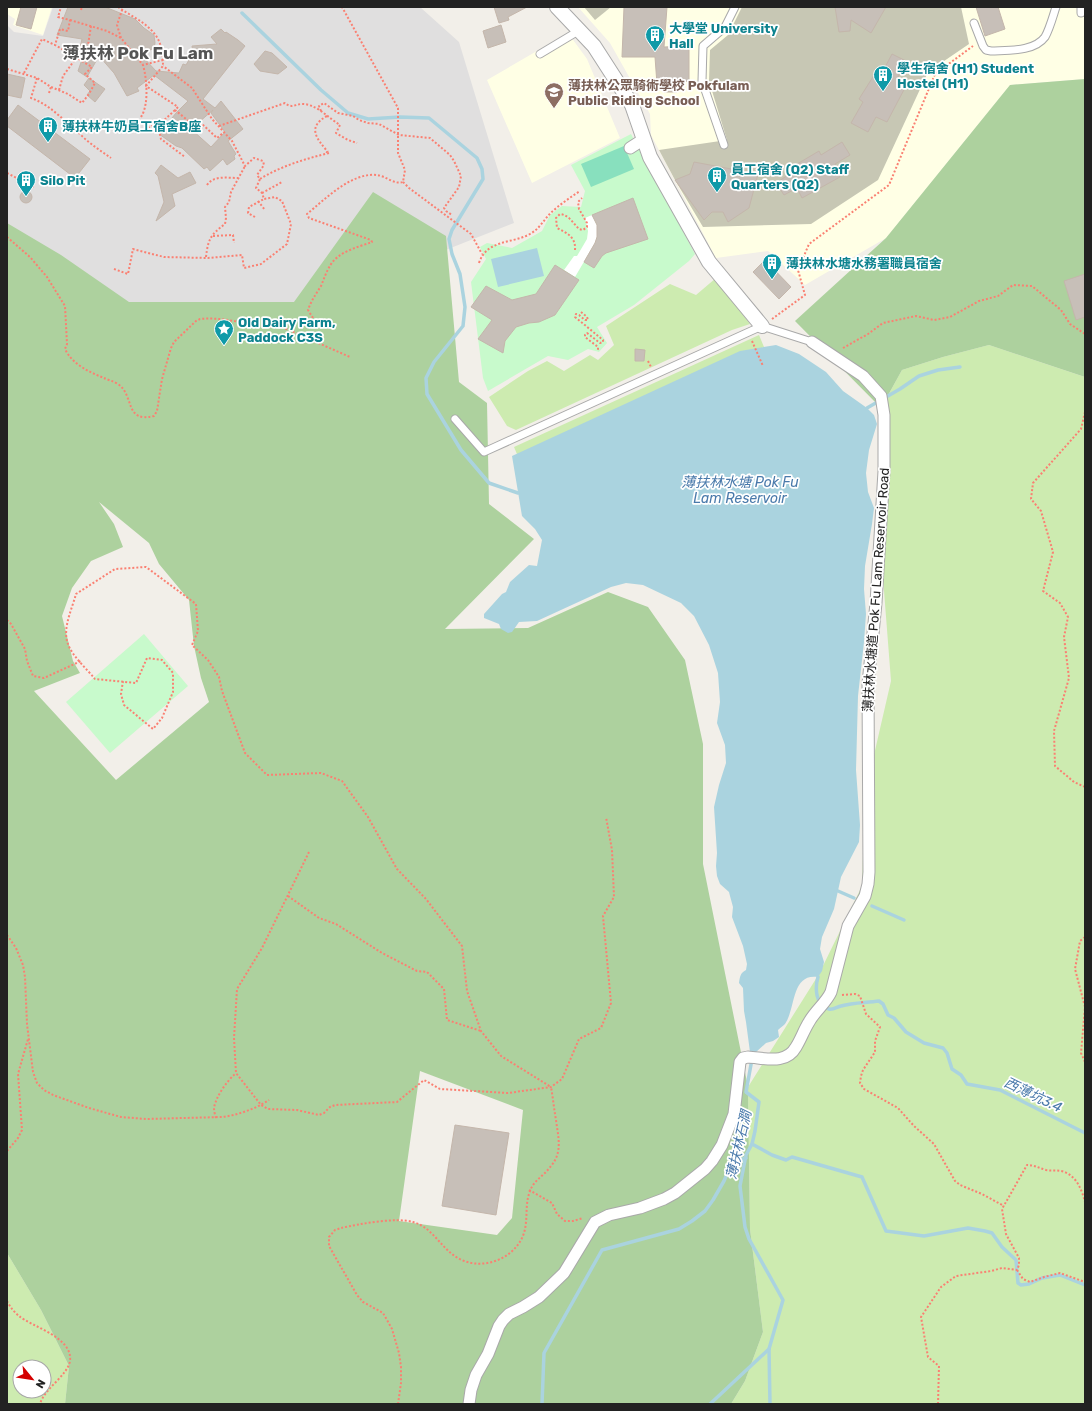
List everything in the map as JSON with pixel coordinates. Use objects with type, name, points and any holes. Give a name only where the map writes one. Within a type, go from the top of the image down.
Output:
[{"type":"street","points":[[557,7],[594,46],[632,105],[650,157],[709,262],[762,326]]},
{"type":"street","points":[[630,148],[644,139]]},
{"type":"street","name":"薄扶林水塘道 Pok Fu Lam Reservoir Road","points":[[469,1404],[471,1390],[476,1375],[488,1354],[499,1326],[509,1314],[523,1308],[539,1298],[564,1273],[571,1264],[592,1225],[609,1214],[640,1208],[664,1199],[675,1193],[705,1169],[712,1161],[722,1145],[734,1114],[740,1062],[743,1058],[748,1057],[776,1059],[784,1058],[796,1048],[809,1021],[830,995],[848,926],[865,896],[870,872],[868,684],[876,603],[884,471],[883,408],[881,396],[863,376],[812,342]]},
{"type":"lane","points":[[724,145],[702,81],[703,46],[725,27],[735,7]]},
{"type":"lane","points":[[974,23],[986,50],[991,51],[1026,48],[1040,42],[1045,37],[1056,7]]},
{"type":"lane","points":[[540,54],[580,30]]},
{"type":"lane","points":[[456,419],[484,452],[762,326]]},
{"type":"lane","name":"薄扶林水塘道 Pok Fu Lam Reservoir Road","points":[[762,326],[812,342]]},
{"type":"path","points":[[61,7],[58,17],[113,33],[121,38]]},
{"type":"path","points":[[118,7],[139,20],[159,41],[163,66],[146,86]]},
{"type":"path","points":[[342,7],[398,108],[398,153],[405,170],[403,182]]},
{"type":"path","points":[[122,10],[116,25],[121,38],[143,65],[146,75],[145,111],[140,117]]},
{"type":"path","points":[[55,45],[60,29],[68,31],[70,20]]},
{"type":"path","points":[[91,26],[88,45],[95,48]]},
{"type":"path","points":[[7,69],[38,78],[51,87],[82,103],[95,83],[85,74],[92,67],[42,39],[24,73]]},
{"type":"path","points":[[762,326],[805,295],[798,270],[809,244],[889,185],[935,74],[981,41]]},
{"type":"path","points":[[117,56],[128,47]]},
{"type":"path","points":[[59,90],[63,76],[76,58]]},
{"type":"path","points":[[143,65],[163,60]]},
{"type":"path","points":[[163,66],[192,88],[212,119],[223,133],[232,141],[245,166]]},
{"type":"path","points":[[38,78],[31,98],[41,101],[81,136],[111,158]]},
{"type":"path","points":[[146,86],[178,108],[158,126],[150,126],[148,128]]},
{"type":"path","points":[[49,93],[51,87]]},
{"type":"path","points":[[219,126],[285,103],[288,106],[293,107],[302,104],[322,111]]},
{"type":"path","points":[[357,143],[336,133],[340,125],[326,116],[319,106],[324,103],[338,113],[353,116],[368,123],[379,124],[399,135],[430,138],[450,155],[460,176],[459,187],[444,208],[452,215]]},
{"type":"path","points":[[175,110],[196,127],[201,122],[217,138],[223,133]]},
{"type":"path","points":[[326,116],[320,119],[315,126],[314,132],[329,153]]},
{"type":"path","points":[[158,126],[161,138],[185,157]]},
{"type":"path","points":[[264,199],[262,193],[256,188],[260,179],[270,173],[302,160],[329,153]]},
{"type":"path","points":[[206,257],[208,242],[216,231],[225,224],[225,207],[229,202],[231,192],[245,166],[254,158],[263,160],[264,167],[257,176],[260,179]]},
{"type":"path","points":[[7,173],[34,187]]},
{"type":"path","points":[[313,318],[308,310],[334,259],[346,252],[372,242],[371,240],[309,218],[307,214],[337,190],[359,177],[377,175],[398,183],[403,182]]},
{"type":"path","points":[[207,185],[210,181],[216,178],[238,178]]},
{"type":"path","points":[[262,193],[282,182]]},
{"type":"path","points":[[403,182],[470,234],[482,254]]},
{"type":"path","points":[[479,263],[482,254],[485,251],[507,241],[526,236],[535,231],[554,210],[580,192]]},
{"type":"path","points":[[114,269],[128,274],[133,248],[164,258],[242,255],[244,268],[261,264],[287,244],[291,224],[282,201],[275,197],[258,201],[248,207],[248,213],[255,217]]},
{"type":"path","points":[[575,250],[575,243],[573,239],[556,228],[556,218],[560,214],[563,214],[567,216],[578,229],[583,230],[587,227],[587,223],[579,209],[578,202],[582,198]]},
{"type":"path","points":[[258,201],[265,210]]},
{"type":"path","points":[[213,236],[233,235],[234,243]]},
{"type":"path","points":[[7,237],[30,257],[47,277],[65,306],[67,344],[65,349],[69,356],[77,364],[118,385],[126,396],[134,414],[143,418],[154,416],[157,411],[162,379],[174,342],[196,321],[239,322],[270,328],[282,327],[350,357]]},
{"type":"path","points":[[842,349],[853,341],[868,334],[883,323],[916,316],[934,320],[950,317],[979,301],[998,296],[1013,285],[1032,286],[1061,310],[1070,324],[1085,334]]},
{"type":"path","points":[[581,312],[587,317],[588,320],[585,320],[576,314],[575,317],[603,340],[603,342],[600,343],[587,332],[585,335],[585,338],[598,347],[596,351]]},
{"type":"path","points":[[748,333],[763,366]]},
{"type":"path","points":[[1085,412],[1081,429],[1033,482],[1031,499],[1041,511],[1054,552],[1043,591],[1060,603],[1068,617],[1064,637],[1069,678],[1054,730],[1055,766],[1074,782],[1085,787]]},
{"type":"path","points":[[123,681],[121,694],[124,705],[153,729],[162,718],[173,692],[173,673],[162,660],[147,658],[136,683],[123,681],[95,679],[81,661],[76,658],[68,644],[66,629],[76,594],[115,569],[146,567],[196,604],[198,631],[192,645],[208,660],[220,677],[222,691],[245,752],[267,775],[321,773],[342,781],[368,817],[397,869],[426,899],[462,946],[467,991],[481,1031],[501,1056],[551,1087],[559,1137],[557,1157],[552,1165],[537,1179],[529,1190],[526,1224],[523,1238],[512,1252],[503,1258],[492,1262],[474,1263],[459,1259],[426,1228],[417,1223],[408,1221],[392,1220],[349,1226],[335,1230],[329,1237],[329,1246],[354,1290],[363,1302],[383,1313],[392,1329],[399,1353],[401,1367],[401,1383],[398,1404]]},
{"type":"path","points":[[7,620],[11,624],[25,649],[27,662],[33,676],[44,678],[81,661]]},
{"type":"path","points":[[309,852],[262,948],[237,989],[234,1038],[236,1073],[261,1105],[268,1109],[297,1110],[319,1115],[335,1105],[396,1102],[424,1080],[440,1089],[508,1093],[551,1087],[562,1079],[579,1039],[601,1028],[611,1003],[603,916],[614,897],[612,850],[606,818]]},
{"type":"path","points":[[288,896],[320,918],[336,924],[382,953],[417,971],[427,972],[444,989],[447,1020],[481,1031]]},
{"type":"path","points":[[7,935],[16,948],[23,965],[28,1038],[36,1079],[44,1090],[53,1095],[100,1112],[146,1119],[216,1118],[233,1115],[261,1105],[269,1100]]},
{"type":"path","points":[[1085,937],[1080,941],[1075,969],[1085,1007],[1081,1053],[1085,1062]]},
{"type":"path","points":[[830,995],[855,994],[860,996],[866,1014],[880,1027],[875,1041],[875,1052],[861,1076],[860,1083],[864,1089],[898,1108],[914,1126],[934,1144],[955,1181],[960,1185],[982,1194],[1004,1206]]},
{"type":"path","points":[[7,1151],[18,1138],[22,1130],[19,1071],[28,1038]]},
{"type":"path","points":[[216,1118],[214,1108],[220,1094],[229,1080],[236,1073]]},
{"type":"path","points":[[1016,1270],[1019,1265],[1019,1258],[1006,1234],[1002,1209],[1028,1166],[1032,1165],[1047,1170],[1063,1172],[1074,1179],[1082,1191],[1085,1202]]},
{"type":"path","points":[[529,1190],[552,1203],[557,1214],[564,1221],[573,1221],[583,1218],[581,1226],[592,1225]]},
{"type":"path","points":[[938,1404],[939,1366],[928,1357],[921,1317],[941,1287],[956,1276],[1002,1268],[1016,1270],[1023,1279],[1030,1282],[1044,1276],[1060,1273],[1085,1282]]},
{"type":"path","points":[[7,1301],[19,1316],[57,1338],[65,1347],[70,1356],[70,1362],[43,1397],[40,1404]]},
{"type":"shaded area","points":[[7,7],[52,7],[43,35],[13,25],[15,19],[7,14]]},
{"type":"shaded area","points":[[53,7],[420,7],[459,42],[514,223],[438,253],[286,319],[120,319],[7,245],[7,25],[14,32],[43,36]]},
{"type":"shaded area","points":[[578,7],[1085,7],[1085,79],[1010,85],[886,238],[805,285],[768,251],[716,258],[651,135],[650,114],[610,43]]},
{"type":"shaded area","points":[[584,7],[611,7],[595,20]]},
{"type":"shaded area","points":[[742,7],[961,7],[969,44],[928,72],[878,180],[811,224],[703,227],[659,150],[727,140],[709,81],[710,50],[728,35]]},
{"type":"shaded area","name":"薄扶林公眾騎術學校 Pokfulam Public Riding School","points":[[568,33],[587,59],[620,138],[532,183],[487,80]]},
{"type":"green space","points":[[1085,79],[1085,377],[989,345],[902,370],[881,408],[795,321],[886,238],[1010,85]]},
{"type":"green space","points":[[631,134],[695,254],[689,261],[634,305],[597,327],[607,343],[599,352],[588,349],[568,360],[548,356],[488,391],[483,378],[471,282],[486,259],[480,247],[487,243],[512,248],[542,231],[550,215],[562,206],[581,207],[585,191],[571,165]]},
{"type":"green space","points":[[624,146],[634,169],[591,187],[581,164]]},
{"type":"green space","points":[[373,192],[446,236],[459,382],[487,403],[489,504],[534,539],[445,629],[528,628],[608,592],[648,607],[685,660],[703,744],[703,864],[748,1087],[750,1229],[763,1332],[745,1381],[731,1404],[65,1404],[69,1366],[41,1310],[7,1253],[7,223],[61,255],[129,302],[294,302]],"holes":[[[99,502],[149,543],[159,564],[189,600],[194,646],[201,678],[209,702],[116,780],[34,691],[80,673],[73,661],[62,616],[72,588],[91,561],[123,547],[114,524]],[[420,1071],[523,1110],[512,1218],[497,1235],[399,1221]]]},
{"type":"green space","points":[[716,278],[750,324],[732,330],[516,430],[507,426],[489,397],[528,371],[547,361],[564,371],[590,355],[598,360],[614,345],[606,326],[670,284],[696,295]]},
{"type":"green space","points":[[759,335],[764,347],[519,459],[514,447]]},
{"type":"green space","points":[[989,345],[1085,377],[1085,1404],[731,1404],[745,1381],[763,1332],[750,1229],[748,1087],[819,974],[862,886],[865,794],[891,681],[883,578],[881,408],[902,370]]},
{"type":"green space","points":[[144,634],[188,686],[110,753],[66,702]]},
{"type":"green space","points":[[7,1253],[41,1310],[69,1366],[65,1404],[7,1404]]},
{"type":"water","points":[[537,248],[544,276],[498,287],[491,259]]},
{"type":"water","name":"薄扶林水塘 Pok Fu Lam Reservoir","points":[[776,345],[799,354],[826,372],[843,391],[867,408],[874,415],[877,424],[869,450],[866,473],[868,492],[874,508],[865,566],[864,589],[866,614],[858,696],[856,770],[860,825],[859,842],[841,877],[834,909],[822,937],[820,949],[824,962],[822,971],[818,977],[809,977],[803,980],[796,993],[785,1024],[778,1030],[779,1037],[766,1043],[755,1053],[750,1052],[744,1011],[743,988],[739,983],[741,975],[746,970],[747,964],[743,946],[732,917],[733,907],[729,892],[720,884],[716,866],[717,853],[714,807],[726,763],[725,745],[717,723],[720,702],[718,673],[709,645],[694,616],[681,603],[643,585],[626,583],[611,587],[537,621],[519,622],[512,632],[508,633],[501,629],[499,624],[484,618],[484,614],[502,594],[506,592],[510,582],[529,565],[537,566],[542,540],[535,529],[522,516],[512,456],[740,351]]},
{"type":"pier","points":[[592,215],[597,225],[597,237],[575,277],[564,270],[574,256],[577,256],[587,239],[588,231],[585,218]]},
{"type":"building","points":[[21,7],[37,7],[31,29],[16,25]]},
{"type":"building","points":[[68,7],[105,7],[135,19],[154,35],[154,48],[141,55],[156,71],[179,73],[183,64],[186,65],[193,53],[192,46],[217,44],[211,37],[221,29],[238,40],[245,46],[203,99],[215,108],[221,101],[243,129],[228,141],[236,154],[234,156],[235,159],[227,165],[223,159],[210,171],[207,167],[204,169],[182,148],[176,146],[159,134],[188,101],[154,75],[137,88],[139,91],[127,96],[114,73],[99,56],[87,77],[78,71],[85,51],[80,48],[82,39],[57,35]],"holes":[[[213,110],[211,113],[225,132],[211,147],[191,129]]]},
{"type":"building","points":[[494,7],[527,7],[508,17],[509,20],[499,23]]},
{"type":"building","name":"大學堂 University Hall","points":[[624,7],[667,7],[664,47],[689,46],[689,81],[682,82],[677,92],[664,92],[657,84],[655,57],[622,57]]},
{"type":"building","points":[[835,7],[886,7],[871,33],[851,20],[850,31],[839,32]]},
{"type":"building","points":[[976,7],[998,7],[1005,29],[985,36]]},
{"type":"building","points":[[501,25],[506,42],[488,48],[483,31]]},
{"type":"building","points":[[265,51],[272,53],[287,67],[278,74],[260,71],[254,64]]},
{"type":"building","name":"學生宿舍 (H1) Student Hostel (H1)","points":[[892,54],[906,61],[897,79],[907,84],[887,122],[876,117],[868,132],[851,123],[863,102],[859,99],[876,72],[881,75]]},
{"type":"building","points":[[7,74],[25,78],[21,98],[7,95]]},
{"type":"building","points":[[89,78],[105,89],[95,102],[87,95],[90,91],[84,85]]},
{"type":"building","name":"薄扶林牛奶員工宿舍B座","points":[[18,105],[90,159],[75,178],[7,126],[7,120]]},
{"type":"building","points":[[842,142],[850,155],[835,164],[840,177],[802,198],[797,188],[784,195],[776,183],[794,171],[792,167],[819,151],[821,155]]},
{"type":"building","name":"員工宿舍 (Q2) Staff Quarters (Q2)","points":[[694,162],[758,174],[749,208],[728,222],[723,212],[712,212],[704,220],[675,180],[690,174]]},
{"type":"building","points":[[161,165],[178,178],[190,172],[196,183],[172,194],[175,206],[156,221],[164,202],[158,176],[155,173]]},
{"type":"building","name":"Silo Pit","points":[[24,191],[28,191],[32,197],[28,203],[24,203],[20,199],[20,195]]},
{"type":"building","points":[[633,198],[648,239],[606,253],[602,256],[594,268],[584,262],[597,237],[597,225],[592,215]]},
{"type":"building","name":"薄扶林水塘水務署職員宿舍","points":[[765,260],[791,287],[779,299],[753,272]]},
{"type":"building","points":[[555,265],[579,280],[555,315],[539,322],[516,327],[505,341],[503,353],[478,339],[492,320],[471,307],[486,286],[512,300],[536,294]]},
{"type":"building","points":[[1085,274],[1085,317],[1076,320],[1064,281]]},
{"type":"building","points":[[635,349],[645,350],[644,361],[635,361]]},
{"type":"building","points":[[455,1125],[509,1133],[496,1215],[442,1206]]},
{"type":"waterway","points":[[242,13],[321,90],[348,113],[368,119],[400,117],[429,118],[477,158],[482,169],[483,179],[452,230],[449,239],[452,254],[460,274],[465,307],[463,326],[434,362],[426,378],[427,394],[461,450],[489,483],[518,493]]},
{"type":"waterway","points":[[867,408],[919,376],[938,370],[960,367]]},
{"type":"waterway","points":[[838,891],[854,898]]},
{"type":"waterway","points":[[872,906],[904,920]]},
{"type":"waterway","name":"西薄坑3.4","points":[[818,977],[816,991],[817,996],[824,1007],[832,1009],[851,1004],[879,1001],[883,1004],[888,1015],[894,1018],[906,1032],[924,1043],[943,1048],[947,1053],[952,1069],[961,1075],[967,1084],[1000,1090],[1085,1133]]},
{"type":"waterway","name":"薄扶林石澗","points":[[710,1404],[769,1349],[783,1300],[749,1239],[745,1227],[740,1186],[746,1155],[752,1144],[755,1131],[759,1102],[746,1092],[752,1059]]},
{"type":"waterway","points":[[752,1144],[772,1155],[786,1160],[792,1157],[862,1177],[886,1231],[924,1236],[968,1228],[985,1231],[992,1233],[1002,1247],[1016,1260],[1018,1283],[1021,1285],[1029,1284],[1042,1278],[1060,1275],[1085,1285]]},
{"type":"waterway","points":[[542,1404],[544,1353],[602,1250],[679,1229],[692,1221],[705,1211],[713,1200],[730,1167],[737,1161],[746,1158]]},
{"type":"waterway","points":[[769,1349],[770,1404]]},
{"type":"place","name":"大學堂 University Hall","points":[[655,52]]},
{"type":"place","name":"學生宿舍 (H1) Student Hostel (H1)","points":[[883,92]]},
{"type":"place","name":"薄扶林公眾騎術學校 Pokfulam Public Riding School","points":[[554,109]]},
{"type":"place","name":"薄扶林牛奶員工宿舍B座","points":[[48,143]]},
{"type":"place","name":"員工宿舍 (Q2) Staff Quarters (Q2)","points":[[717,193]]},
{"type":"place","name":"Silo Pit","points":[[26,197]]},
{"type":"place","name":"薄扶林水塘水務署職員宿舍","points":[[772,280]]},
{"type":"place","name":"Old Dairy Farm, Paddock C3S","points":[[224,346]]},
{"type":"district","name":"薄扶林 Pok Fu Lam","points":[[138,53]]}]
